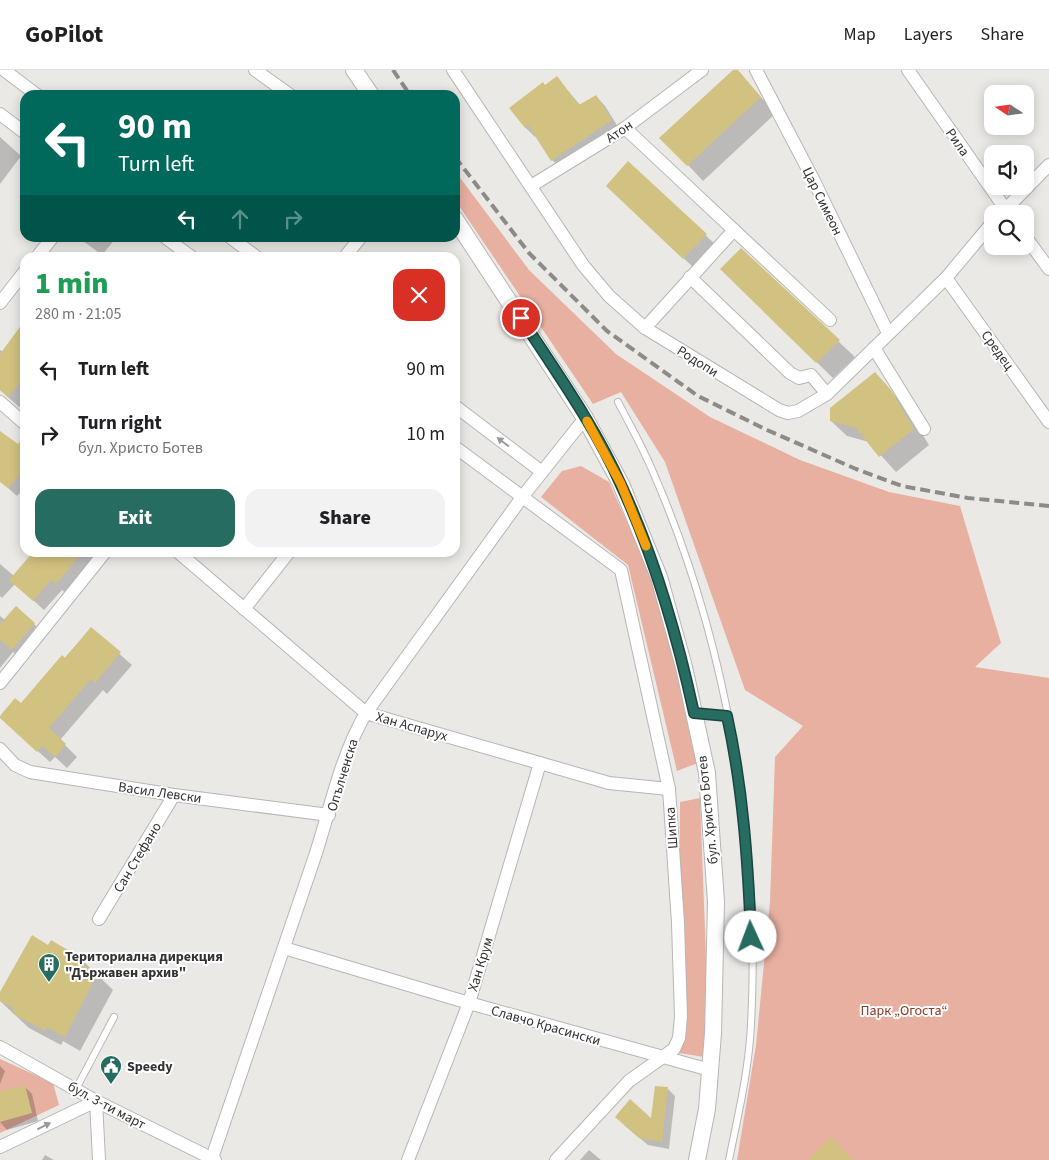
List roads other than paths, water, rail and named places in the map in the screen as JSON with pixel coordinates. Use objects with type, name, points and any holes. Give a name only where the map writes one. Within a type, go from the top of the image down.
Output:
[{"type":"street","points":[[4,70],[31,90]]},
{"type":"street","points":[[255,70],[283,90]]},
{"type":"street","points":[[354,70],[368,90]]},
{"type":"street","name":"Родопи","points":[[453,70],[583,265],[609,296],[645,328],[778,410],[798,411],[827,394],[946,278],[984,233]]},
{"type":"street","name":"Атон","points":[[531,186],[625,128],[702,70]]},
{"type":"street","name":"Цар Симеон","points":[[756,70],[813,179],[888,333]]},
{"type":"street","name":"Рила","points":[[908,70],[1000,205]]},
{"type":"street","points":[[0,114],[20,129]]},
{"type":"street","points":[[625,128],[830,320]]},
{"type":"street","points":[[1012,205],[1049,165]]},
{"type":"street","name":"бул. Христо Ботев","points":[[460,227],[586,418],[621,484],[658,577],[684,667],[706,773],[716,902],[710,1070],[707,1110],[697,1160]]},
{"type":"street","points":[[645,328],[734,230]]},
{"type":"street","points":[[41,252],[49,242]]},
{"type":"street","points":[[171,242],[185,252]]},
{"type":"street","points":[[236,242],[250,252]]},
{"type":"street","points":[[349,252],[357,242]]},
{"type":"street","points":[[1034,248],[1049,269]]},
{"type":"street","points":[[0,303],[20,277]]},
{"type":"street","points":[[690,277],[790,373],[799,378],[811,375],[827,394]]},
{"type":"street","name":"Средец","points":[[946,278],[1049,422]]},
{"type":"street","points":[[874,348],[924,429]]},
{"type":"street","points":[[0,402],[20,420]]},
{"type":"street","points":[[460,410],[542,472]]},
{"type":"street","name":"Опълченска","points":[[213,1159],[329,815],[350,742],[366,713],[523,496],[586,418]]},
{"type":"street","name":"Шипка","points":[[460,451],[621,570],[669,789],[678,923],[681,1016],[678,1038],[674,1049],[664,1058],[629,1081],[556,1160]]},
{"type":"street","points":[[0,683],[101,557]]},
{"type":"street","name":"Хан Аспарух","points":[[184,557],[366,713],[609,783],[669,789]]},
{"type":"street","points":[[244,609],[285,557]]},
{"type":"street","name":"Васил Левски","points":[[0,749],[15,766],[30,772],[174,795],[329,815]]},
{"type":"street","name":"Хан Крум","points":[[408,1160],[469,1003],[540,763]]},
{"type":"street","name":"Сан Стефано","points":[[99,919],[174,795]]},
{"type":"street","name":"Славчо Красински","points":[[284,948],[469,1003],[710,1070]]},
{"type":"street","name":"бул. 3-ти март","points":[[0,1047],[96,1101],[213,1159]]},
{"type":"street","points":[[0,1148],[96,1101],[99,1160]]},
{"type":"lane","points":[[618,402],[653,471],[685,554],[719,666],[735,752],[747,850],[753,972],[750,1036],[744,1082],[729,1160]]},
{"type":"lane","points":[[694,713],[727,716]]},
{"type":"lane","points":[[76,1089],[114,1017]]},
{"type":"railway","points":[[393,70],[407,90]]},
{"type":"railway","points":[[460,163],[529,253],[607,331],[698,396],[767,430],[856,469],[902,486],[968,498],[1049,506]]},
{"type":"place","name":"Териториална дирекция \"Държавен архив\"","points":[[49,983]]},
{"type":"place","name":"Speedy","points":[[111,1085]]},
{"type":"park label","name":"Парк „Огоста“","points":[[904,1010]]}]
